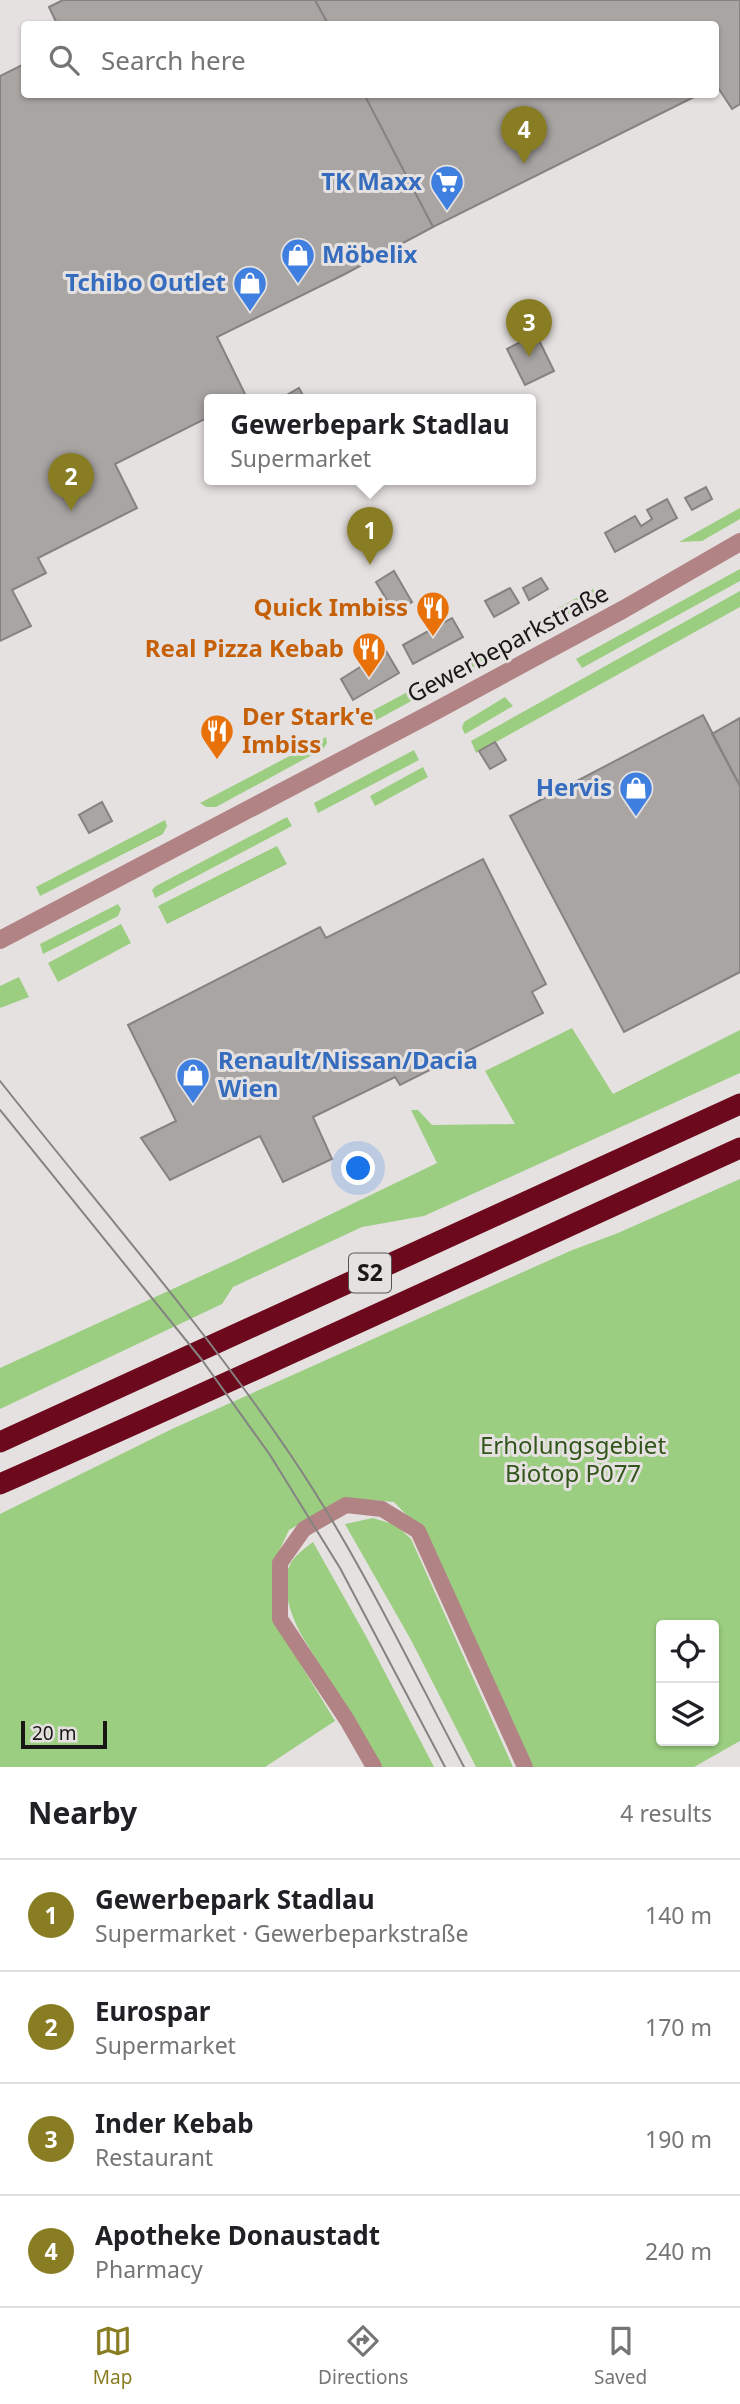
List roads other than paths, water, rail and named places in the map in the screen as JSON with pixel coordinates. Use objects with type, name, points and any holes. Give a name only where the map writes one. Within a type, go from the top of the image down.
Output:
[{"type":"highway","name":"S2","points":[[0,1442],[740,1104]]},
{"type":"highway","name":"S2","points":[[0,1484],[211,1391],[740,1148]]},
{"type":"street","name":"Gewerbeparkstraße","points":[[0,940],[430,714],[624,609],[740,542]]},
{"type":"lane","points":[[374,1767],[279,1619],[280,1563],[304,1529],[346,1505],[382,1508],[418,1531],[526,1767]]},
{"type":"tram line","points":[[0,1081],[223,1360],[292,1457],[361,1571],[464,1767]]},
{"type":"tram line","points":[[0,1110],[202,1360],[270,1455],[340,1568],[445,1767]]},
{"type":"place","name":"Apotheke Donaustadt","points":[[524,164]]},
{"type":"place","name":"TK Maxx","points":[[447,212]]},
{"type":"place","name":"Möbelix","points":[[298,285]]},
{"type":"place","name":"Tchibo Outlet","points":[[250,313]]},
{"type":"place","name":"Inder Kebab","points":[[529,357]]},
{"type":"place","name":"Eurospar","points":[[71,511]]},
{"type":"place","name":"Gewerbepark Stadlau","points":[[370,565]]},
{"type":"place","name":"Quick Imbiss","points":[[433,638]]},
{"type":"place","name":"Real Pizza Kebab","points":[[369,679]]},
{"type":"place","name":"Der Stark'e Imbiss","points":[[217,761]]},
{"type":"place","name":"Hervis","points":[[636,818]]},
{"type":"place","name":"Renault/Nissan/Dacia Wien","points":[[193,1105]]},
{"type":"park label","name":"Erholungsgebiet Biotop P077","points":[[573,1460]]}]
